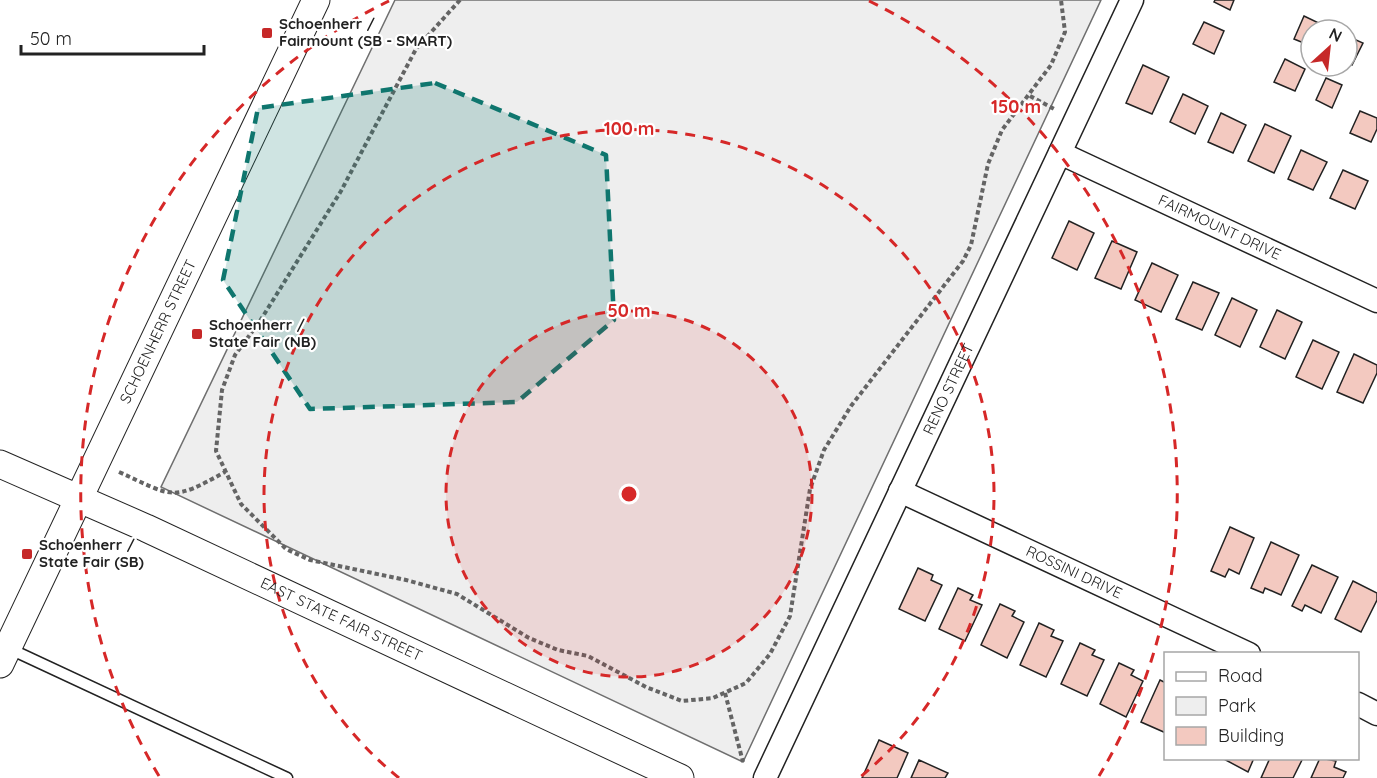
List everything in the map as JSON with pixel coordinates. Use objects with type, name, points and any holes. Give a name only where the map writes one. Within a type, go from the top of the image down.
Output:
[{"type":"street","name":"SCHOENHERR STREET","points":[[3,652],[97,461],[316,0]]},
{"type":"street","name":"RENO STREET","points":[[765,778],[1132,0]]},
{"type":"street","name":"FAIRMOUNT DRIVE","points":[[1060,153],[1377,301]]},
{"type":"street","name":"EAST STATE FAIR STREET","points":[[0,464],[79,498],[680,778]]},
{"type":"street","name":"ROSSINI DRIVE","points":[[900,491],[1245,652]]},
{"type":"street","points":[[1359,705],[1377,714]]},
{"type":"lane","points":[[3,652],[287,778]]},
{"type":"path","points":[[460,0],[416,49],[341,191],[266,312],[235,355],[222,390],[216,451],[241,504],[286,549],[310,560],[406,579],[457,594],[529,638],[558,650],[588,656],[646,687],[682,700],[713,698],[746,683],[770,654],[790,615],[810,489],[824,450],[851,406],[963,261],[971,245],[988,164],[1002,130],[1051,65],[1065,32],[1061,0]]},
{"type":"path","points":[[97,461],[169,495],[191,491],[225,472]]},
{"type":"path","points":[[725,693],[743,762]]},
{"type":"highlighted area","points":[[435,83],[606,155],[614,320],[517,402],[310,409],[223,280],[258,108]]},
{"type":"green space","points":[[395,0],[1101,0],[743,762],[161,487]]},
{"type":"building","points":[[1215,0],[1234,0],[1230,10],[1214,2]]},
{"type":"building","points":[[1204,22],[1224,31],[1214,54],[1193,44]]},
{"type":"building","points":[[1299,28],[1299,41],[1294,39]]},
{"type":"building","points":[[1285,59],[1299,66],[1299,78],[1301,78],[1295,91],[1274,82]]},
{"type":"building","points":[[1143,65],[1169,77],[1152,114],[1126,103]]},
{"type":"building","points":[[1326,78],[1342,85],[1332,108],[1316,100]]},
{"type":"building","points":[[1183,94],[1208,106],[1195,134],[1170,122]]},
{"type":"building","points":[[1360,111],[1377,118],[1377,129],[1371,142],[1350,133]]},
{"type":"building","points":[[1221,113],[1246,125],[1233,153],[1208,142]]},
{"type":"building","points":[[1265,124],[1291,136],[1274,173],[1248,161]]},
{"type":"building","points":[[1301,150],[1327,162],[1313,190],[1288,179]]},
{"type":"building","points":[[1343,170],[1368,181],[1355,209],[1330,198]]},
{"type":"building","points":[[1069,221],[1094,233],[1077,270],[1052,258]]},
{"type":"building","points":[[1112,241],[1137,252],[1121,289],[1095,278]]},
{"type":"building","points":[[1152,263],[1178,275],[1161,312],[1135,300]]},
{"type":"building","points":[[1193,282],[1219,293],[1202,330],[1176,319]]},
{"type":"building","points":[[1232,298],[1257,310],[1240,347],[1215,335]]},
{"type":"building","points":[[1277,310],[1302,322],[1285,359],[1260,347]]},
{"type":"building","points":[[1313,340],[1339,352],[1322,389],[1296,377]]},
{"type":"building","points":[[1354,354],[1377,365],[1377,373],[1363,403],[1337,392]]},
{"type":"building","points":[[1230,527],[1254,538],[1239,574],[1229,569],[1225,577],[1211,571]]},
{"type":"building","points":[[1271,542],[1299,555],[1281,595],[1265,588],[1263,593],[1251,588]]},
{"type":"building","points":[[1312,565],[1338,577],[1321,613],[1305,605],[1302,611],[1292,606]]},
{"type":"building","points":[[918,568],[933,575],[931,580],[942,585],[925,621],[899,609]]},
{"type":"building","points":[[1353,581],[1377,593],[1377,600],[1361,632],[1335,619]]},
{"type":"building","points":[[958,588],[973,595],[970,600],[982,605],[965,641],[939,629]]},
{"type":"building","points":[[1000,604],[1015,611],[1012,616],[1024,622],[1007,658],[981,645]]},
{"type":"building","points":[[1039,623],[1054,630],[1051,636],[1063,641],[1046,677],[1020,665]]},
{"type":"building","points":[[1080,643],[1095,650],[1092,655],[1104,660],[1087,696],[1061,684]]},
{"type":"building","points":[[1119,663],[1134,670],[1131,675],[1143,681],[1126,717],[1100,704]]},
{"type":"building","points":[[1160,680],[1164,682],[1164,732],[1141,722]]},
{"type":"building","points":[[879,740],[908,753],[897,778],[862,778]]},
{"type":"building","points":[[919,760],[948,773],[945,778],[911,778]]},
{"type":"building","points":[[1226,760],[1253,760],[1248,772]]},
{"type":"building","points":[[1269,760],[1302,760],[1293,778],[1261,778]]},
{"type":"building","points":[[1319,760],[1336,761],[1334,767],[1346,772],[1343,778],[1311,778]]},
{"type":"place","name":"Schoenherr / Fairmount (SB - SMART)","points":[[267,33]]},
{"type":"place","name":"Schoenherr / State Fair (NB)","points":[[197,334]]},
{"type":"place","name":"Schoenherr / State Fair (SB)","points":[[27,554]]}]
